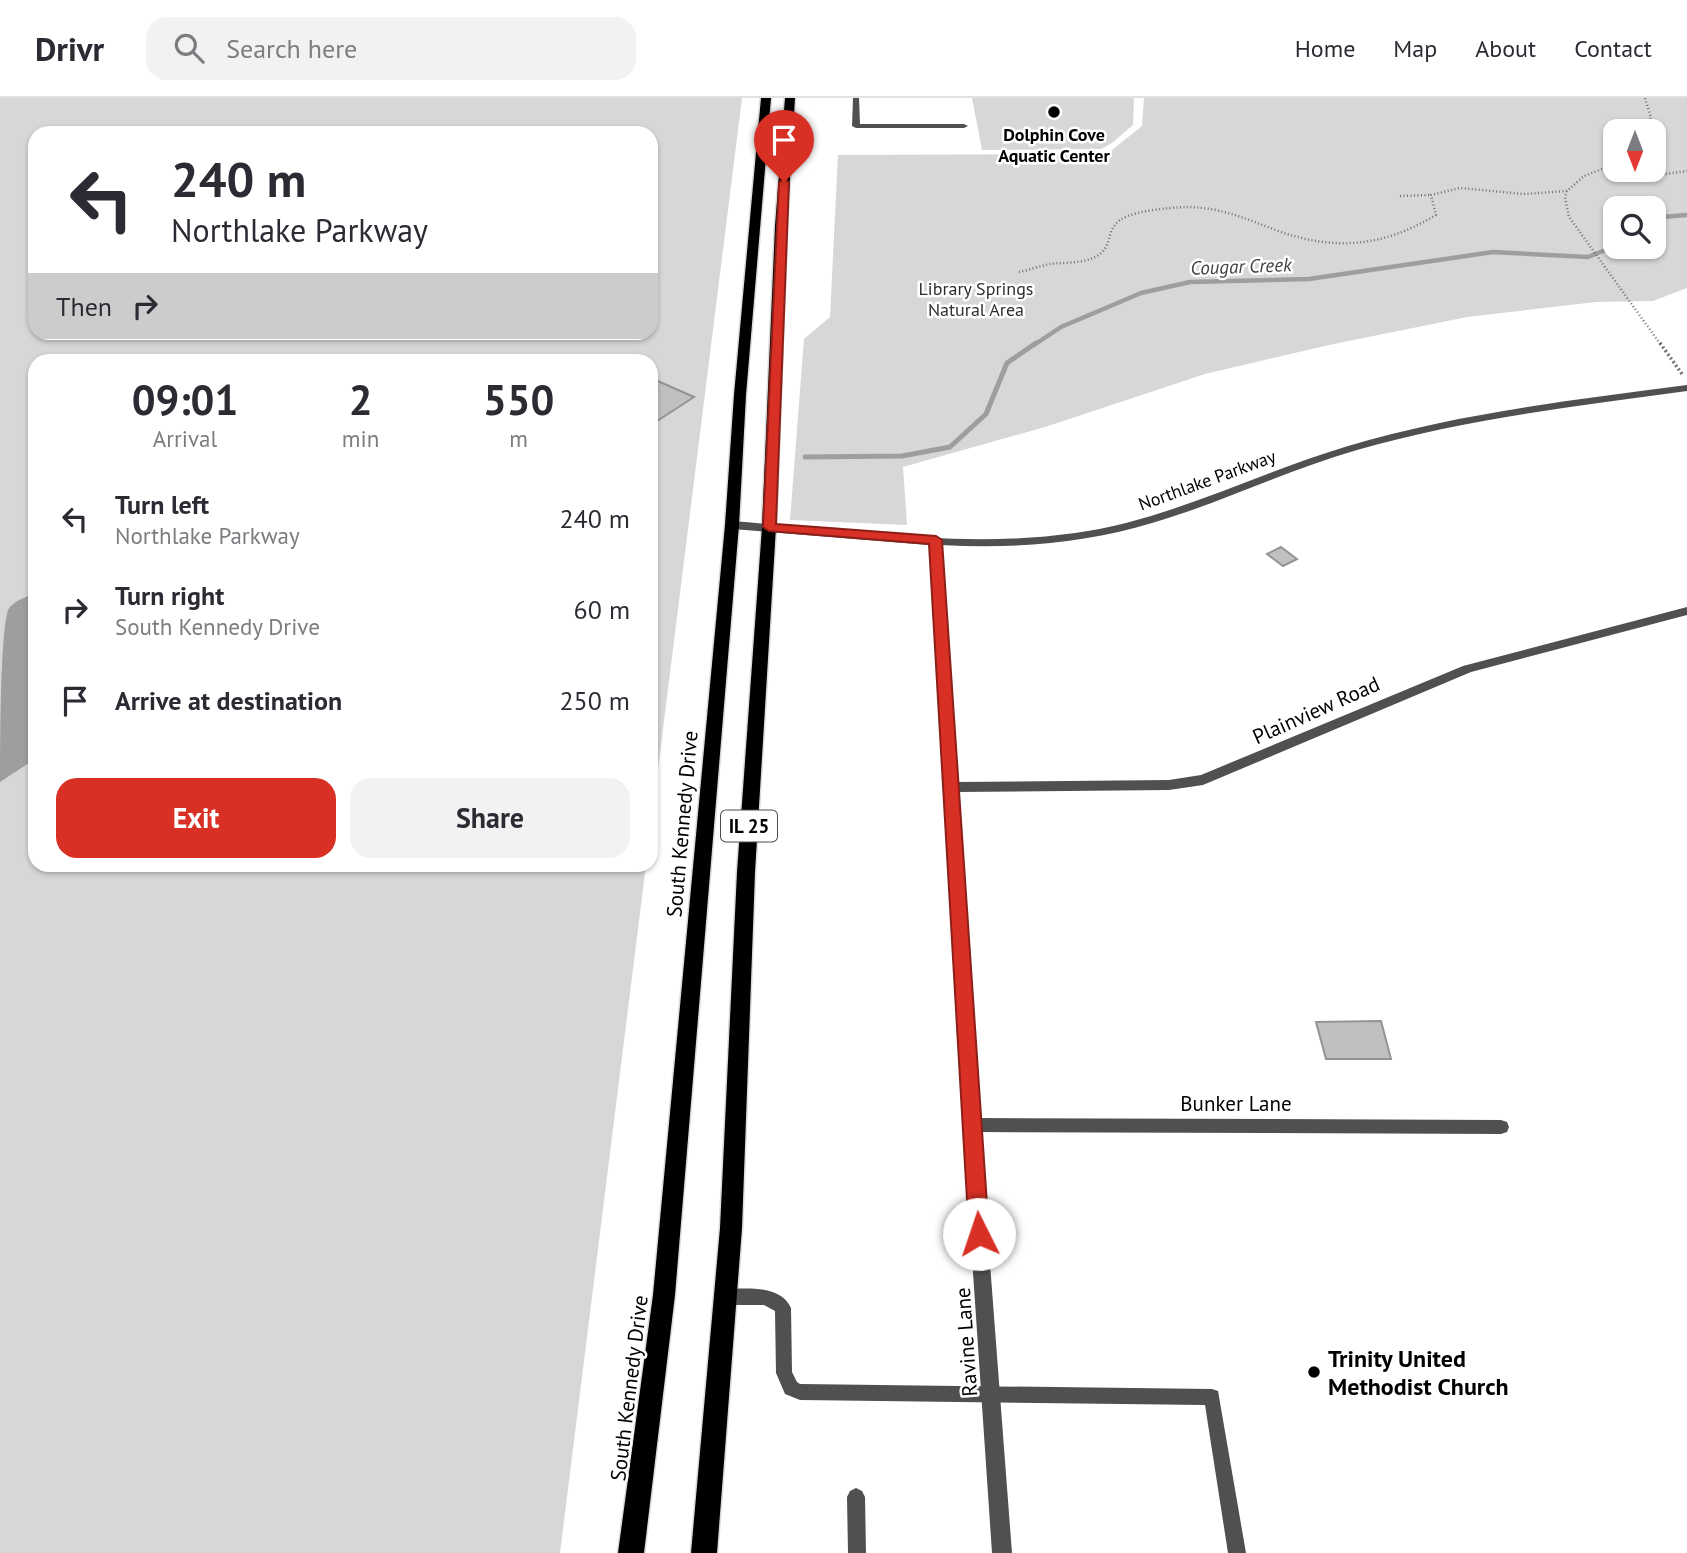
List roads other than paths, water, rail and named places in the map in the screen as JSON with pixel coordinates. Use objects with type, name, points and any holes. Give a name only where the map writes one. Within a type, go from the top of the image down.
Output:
[{"type":"main road","name":"South Kennedy Drive","points":[[631,1553],[664,1294],[732,525],[740,395],[766,98]]},
{"type":"main road","name":"IL 25","points":[[704,1553],[726,1297],[746,872],[769,527],[781,226],[790,98]]},
{"type":"street","name":"Northlake Parkway","points":[[732,525],[936,540],[995,542],[1077,537],[1164,516],[1353,448],[1484,416],[1687,388]]},
{"type":"street","name":"Ravine Lane","points":[[936,540],[971,1125],[1002,1553]]},
{"type":"street","name":"Plainview Road","points":[[952,788],[1169,785],[1203,780],[1467,669],[1687,611]]},
{"type":"street","name":"Bunker Lane","points":[[971,1125],[1501,1127]]},
{"type":"lane","points":[[856,98],[856,126],[964,126]]},
{"type":"lane","points":[[726,1297],[760,1297],[778,1301],[783,1308],[784,1373],[790,1388],[800,1392],[1212,1398],[1237,1553]]},
{"type":"lane","points":[[856,1497],[857,1553]]},
{"type":"waterway","name":"Cougar Creek","points":[[1666,217],[1687,215]]},
{"type":"waterway","name":"Cougar Creek","points":[[1034,345],[1061,327],[1141,293],[1190,282],[1309,279],[1493,252],[1588,257],[1603,251]]},
{"type":"waterway","name":"Cougar Creek","points":[[805,457],[902,456],[950,447],[986,414],[1007,363],[1036,343]]},
{"type":"place","name":"Dolphin Cove Aquatic Center","points":[[1054,112]]},
{"type":"place","name":"Trinity United Methodist Church","points":[[1314,1372]]},
{"type":"park label","name":"Library Springs Natural Area","points":[[976,298]]}]
